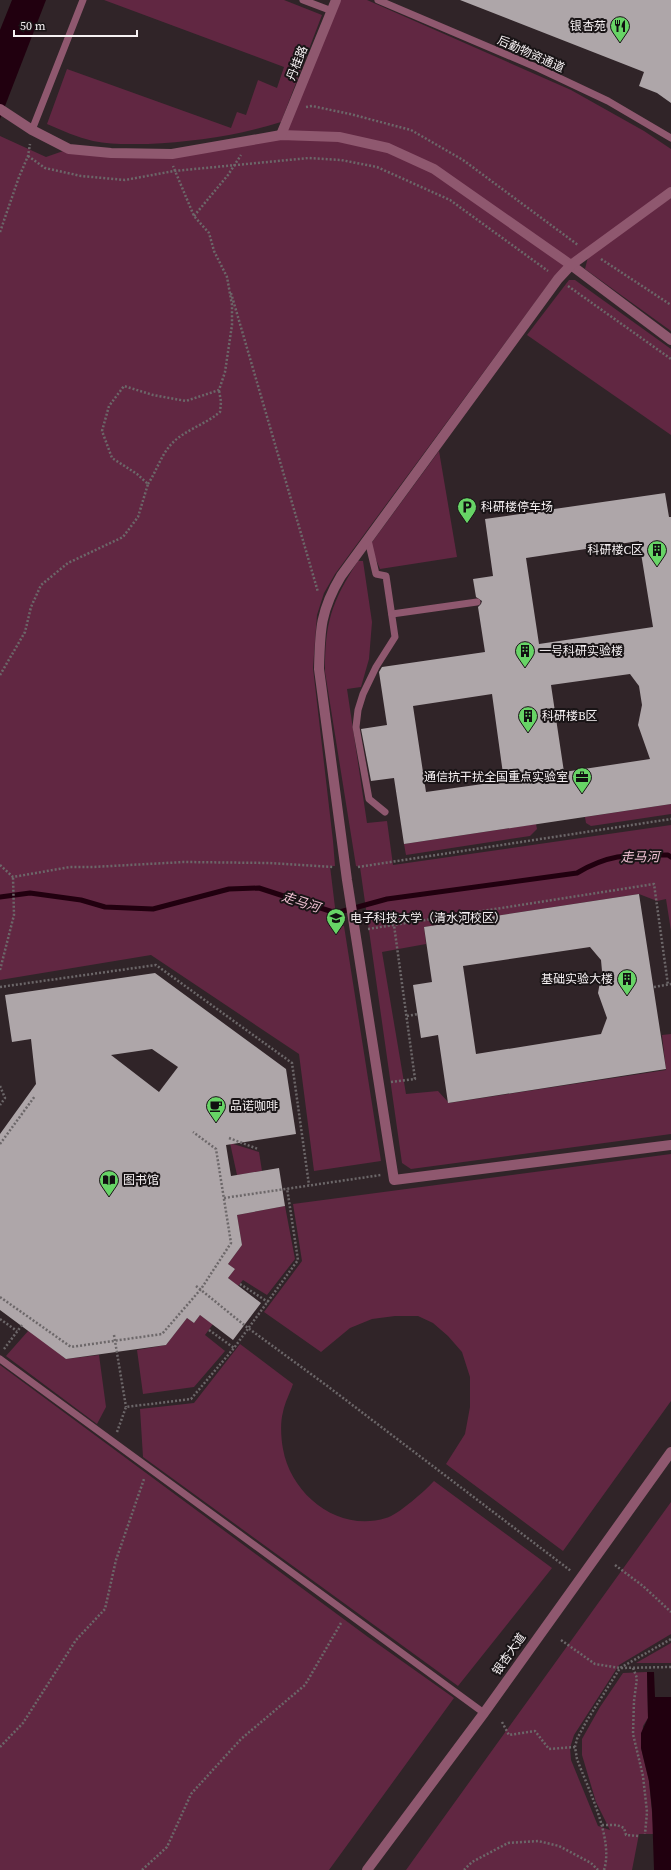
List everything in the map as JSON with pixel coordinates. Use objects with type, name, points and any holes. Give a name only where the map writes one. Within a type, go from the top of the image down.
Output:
[{"type":"street","name":"丹桂路","points":[[281,135],[336,0]]},
{"type":"street","points":[[0,109],[32,130],[69,149],[111,153],[172,154],[281,135],[339,137],[388,148],[434,169],[571,265],[671,340]]},
{"type":"street","points":[[671,192],[571,265],[558,279],[368,540],[340,576],[323,612],[319,670],[347,880],[394,1180],[671,1145]]},
{"type":"street","name":"银杏大道","points":[[367,1870],[484,1713],[579,1578],[671,1452]]},
{"type":"lane","points":[[32,130],[83,0]]},
{"type":"lane","points":[[303,0],[332,11]]},
{"type":"lane","name":"后勤物资通道","points":[[378,0],[538,68],[608,101],[671,138]]},
{"type":"lane","points":[[368,540],[376,574],[386,576],[395,637],[376,667],[364,694],[358,710],[356,727],[369,799],[385,812]]},
{"type":"lane","points":[[392,614],[477,602]]},
{"type":"lane","points":[[0,1359],[484,1713]]},
{"type":"path","points":[[0,232],[28,156],[32,130]]},
{"type":"path","points":[[194,216],[234,165],[251,140]]},
{"type":"path","points":[[172,154],[174,171],[194,216],[209,233],[214,251],[227,277],[323,612]]},
{"type":"path","points":[[28,156],[45,168],[81,176],[125,180],[174,171],[309,158],[341,160],[377,166],[450,200],[671,359]]},
{"type":"path","points":[[0,675],[25,632],[31,607],[41,585],[68,563],[123,537],[138,517],[148,484],[155,474],[159,461],[178,438],[209,421],[220,412],[221,402],[219,390],[225,372],[232,325],[232,305],[227,277]]},
{"type":"path","points":[[148,484],[137,474],[112,458],[102,431],[109,406],[112,401],[124,386],[153,395],[186,401],[219,390]]},
{"type":"path","points":[[13,877],[70,867],[184,862],[270,863],[326,866],[346,869],[671,819]]},
{"type":"path","points":[[0,864],[13,877],[14,914],[0,970]]},
{"type":"path","points":[[354,925],[394,926],[654,884],[670,985],[654,987]]},
{"type":"path","points":[[379,1084],[415,1078],[394,926]]},
{"type":"path","points":[[0,987],[156,965],[292,1063],[309,1185]]},
{"type":"path","points":[[406,1016],[418,1014]]},
{"type":"path","points":[[0,1086],[5,1098],[0,1105]]},
{"type":"path","points":[[0,1144],[35,1096]]},
{"type":"path","points":[[0,1297],[72,1347],[162,1334],[201,1289],[231,1243],[216,1149],[193,1132]]},
{"type":"path","points":[[229,1138],[258,1149]]},
{"type":"path","points":[[224,1198],[394,1174]]},
{"type":"path","points":[[126,1407],[191,1399],[234,1348],[268,1302],[298,1260],[287,1188]]},
{"type":"path","points":[[240,1284],[268,1302]]},
{"type":"path","points":[[196,1286],[248,1328],[326,1385],[579,1578]]},
{"type":"path","points":[[0,1319],[17,1331]]},
{"type":"path","points":[[0,1354],[22,1326]]},
{"type":"path","points":[[209,1330],[234,1348]]},
{"type":"path","points":[[113,1442],[126,1407],[114,1334]]},
{"type":"path","points":[[0,1747],[23,1723],[76,1640],[105,1609],[116,1560],[148,1467]]},
{"type":"path","points":[[615,1565],[643,1586],[671,1612]]},
{"type":"path","points":[[142,1870],[166,1847],[191,1794],[241,1739],[305,1685],[347,1613]]},
{"type":"path","points":[[604,1870],[607,1862],[602,1825],[575,1747],[586,1722],[620,1668],[671,1638]]},
{"type":"path","points":[[561,1640],[595,1664],[620,1668],[671,1666]]},
{"type":"path","points":[[633,1668],[637,1678],[634,1701],[633,1734],[643,1776],[647,1812],[645,1834]]},
{"type":"path","points":[[502,1722],[509,1734],[535,1731],[549,1749],[575,1747]]},
{"type":"path","points":[[602,1825],[617,1825],[624,1828],[626,1835],[639,1836]]},
{"type":"path","points":[[464,1870],[472,1862],[508,1843],[538,1841],[559,1846],[591,1864],[598,1870]]},
{"type":"shaded area","name":"电子科技大学（清水河校区）","points":[[0,0],[671,0],[671,1870],[0,1870]]},
{"type":"shaded area","points":[[12,0],[46,0],[0,119],[0,30]]},
{"type":"shaded area","points":[[104,0],[284,0],[322,15],[281,122],[231,135],[198,140],[148,144],[114,144],[70,134],[47,124],[67,69],[231,128],[237,112],[246,115],[258,80],[277,88],[284,67]]},
{"type":"shaded area","points":[[341,0],[367,0],[571,90],[644,131],[671,149],[671,187],[555,275],[335,574],[324,593],[317,615],[313,668],[333,841],[335,866],[330,866],[337,924],[344,926],[381,1161],[314,1171],[299,1054],[151,955],[0,980],[0,136],[46,157],[69,149],[172,154],[281,135]]},
{"type":"shaded area","points":[[671,198],[671,331],[585,269],[589,253]]},
{"type":"shaded area","points":[[569,280],[575,280],[671,349],[671,435],[527,335]]},
{"type":"shaded area","points":[[439,451],[457,557],[380,569],[370,545]]},
{"type":"shaded area","points":[[358,561],[363,561],[372,622],[369,659],[361,687],[347,689],[367,823],[387,821],[393,865],[671,825],[671,931],[666,899],[657,901],[639,894],[424,927],[426,944],[382,952],[406,1094],[438,1091],[449,1103],[666,1070],[662,1035],[671,1034],[671,1134],[411,1169],[402,1163],[360,867],[356,866],[325,672],[326,639],[331,614],[341,589]]},
{"type":"shaded area","points":[[671,804],[671,814],[591,826],[586,823],[585,817]]},
{"type":"shaded area","points":[[536,824],[537,829],[530,836],[406,855],[404,844]]},
{"type":"shaded area","points":[[230,1143],[259,1152],[262,1171],[237,1175]]},
{"type":"shaded area","points":[[671,1154],[671,1401],[563,1551],[446,1464],[465,1434],[470,1407],[470,1377],[462,1352],[448,1336],[433,1323],[418,1316],[395,1316],[372,1319],[350,1328],[321,1352],[264,1312],[302,1261],[293,1204]]},
{"type":"shaded area","points":[[285,1206],[295,1259],[267,1295],[243,1280],[238,1286],[228,1278],[235,1269],[228,1264],[242,1245],[237,1215]]},
{"type":"shaded area","points":[[200,1315],[213,1324],[205,1335],[225,1351],[194,1387],[143,1394],[137,1350],[166,1345],[187,1318],[194,1323]]},
{"type":"shaded area","points":[[29,1330],[66,1359],[99,1355],[106,1407],[97,1424],[6,1356]]},
{"type":"shaded area","points":[[240,1344],[293,1384],[281,1421],[283,1449],[288,1466],[296,1481],[307,1495],[320,1506],[335,1515],[351,1520],[368,1521],[386,1518],[404,1507],[434,1481],[552,1568],[458,1686],[143,1457],[140,1409],[194,1403]]},
{"type":"shaded area","points":[[0,1365],[368,1637],[454,1698],[329,1870],[0,1870]]},
{"type":"shaded area","points":[[671,1502],[671,1634],[619,1665],[574,1735],[570,1748],[571,1760],[598,1826],[610,1830],[596,1802],[582,1755],[582,1739],[600,1707],[623,1673],[647,1672],[648,1718],[643,1726],[641,1748],[649,1781],[654,1834],[639,1834],[632,1870],[406,1870]]},
{"type":"shaded area","points":[[671,1643],[671,1663],[636,1663]]},
{"type":"shaded area","points":[[647,1672],[654,1672],[655,1697],[671,1697],[671,1870],[654,1870],[652,1809],[649,1781],[641,1748],[641,1733],[648,1718]]},
{"type":"building","name":"银杏苑","points":[[460,0],[671,0],[671,103],[657,93],[639,86],[644,72]]},
{"type":"building","name":"一号科研实验楼","points":[[665,493],[669,517],[671,517],[671,804],[404,844],[394,778],[371,781],[361,729],[387,725],[379,672],[382,667],[485,652],[478,607],[482,601],[476,597],[473,579],[493,576],[485,519]],"holes":[[[639,541],[653,627],[539,644],[526,558]],[[630,674],[639,686],[642,705],[638,725],[650,759],[564,772],[551,685]],[[492,694],[504,781],[426,792],[413,706]]]},
{"type":"building","name":"基础实验大楼","points":[[639,894],[666,1069],[448,1103],[438,1035],[421,1038],[413,985],[432,982],[424,927]],"holes":[[[590,947],[601,960],[602,971],[598,993],[607,1018],[601,1034],[476,1054],[463,966]]]},
{"type":"building","points":[[155,973],[286,1069],[296,1134],[226,1145],[231,1176],[279,1168],[285,1206],[237,1215],[242,1245],[228,1264],[235,1269],[228,1278],[261,1303],[233,1340],[200,1315],[194,1323],[187,1318],[166,1345],[66,1359],[0,1310],[0,1134],[36,1084],[31,1039],[12,1042],[5,995]],"holes":[[[152,1049],[178,1067],[159,1092],[111,1055]]]},
{"type":"waterway","name":"走马河","points":[[0,897],[30,893],[81,900],[105,907],[153,909],[229,889],[259,888],[336,913],[387,899],[577,873],[589,866],[621,856],[668,855],[671,857]]},
{"type":"place","name":"银杏苑","points":[[620,43]]},
{"type":"place","name":"科研楼停车场","points":[[467,524]]},
{"type":"place","name":"科研楼C区","points":[[657,567]]},
{"type":"place","name":"一号科研实验楼","points":[[525,668]]},
{"type":"place","name":"科研楼B区","points":[[528,733]]},
{"type":"place","name":"通信抗干扰全国重点实验室","points":[[582,794]]},
{"type":"place","name":"电子科技大学（清水河校区）","points":[[336,935]]},
{"type":"place","name":"基础实验大楼","points":[[627,996]]},
{"type":"place","name":"品诺咖啡","points":[[216,1123]]},
{"type":"place","name":"图书馆","points":[[109,1197]]}]
